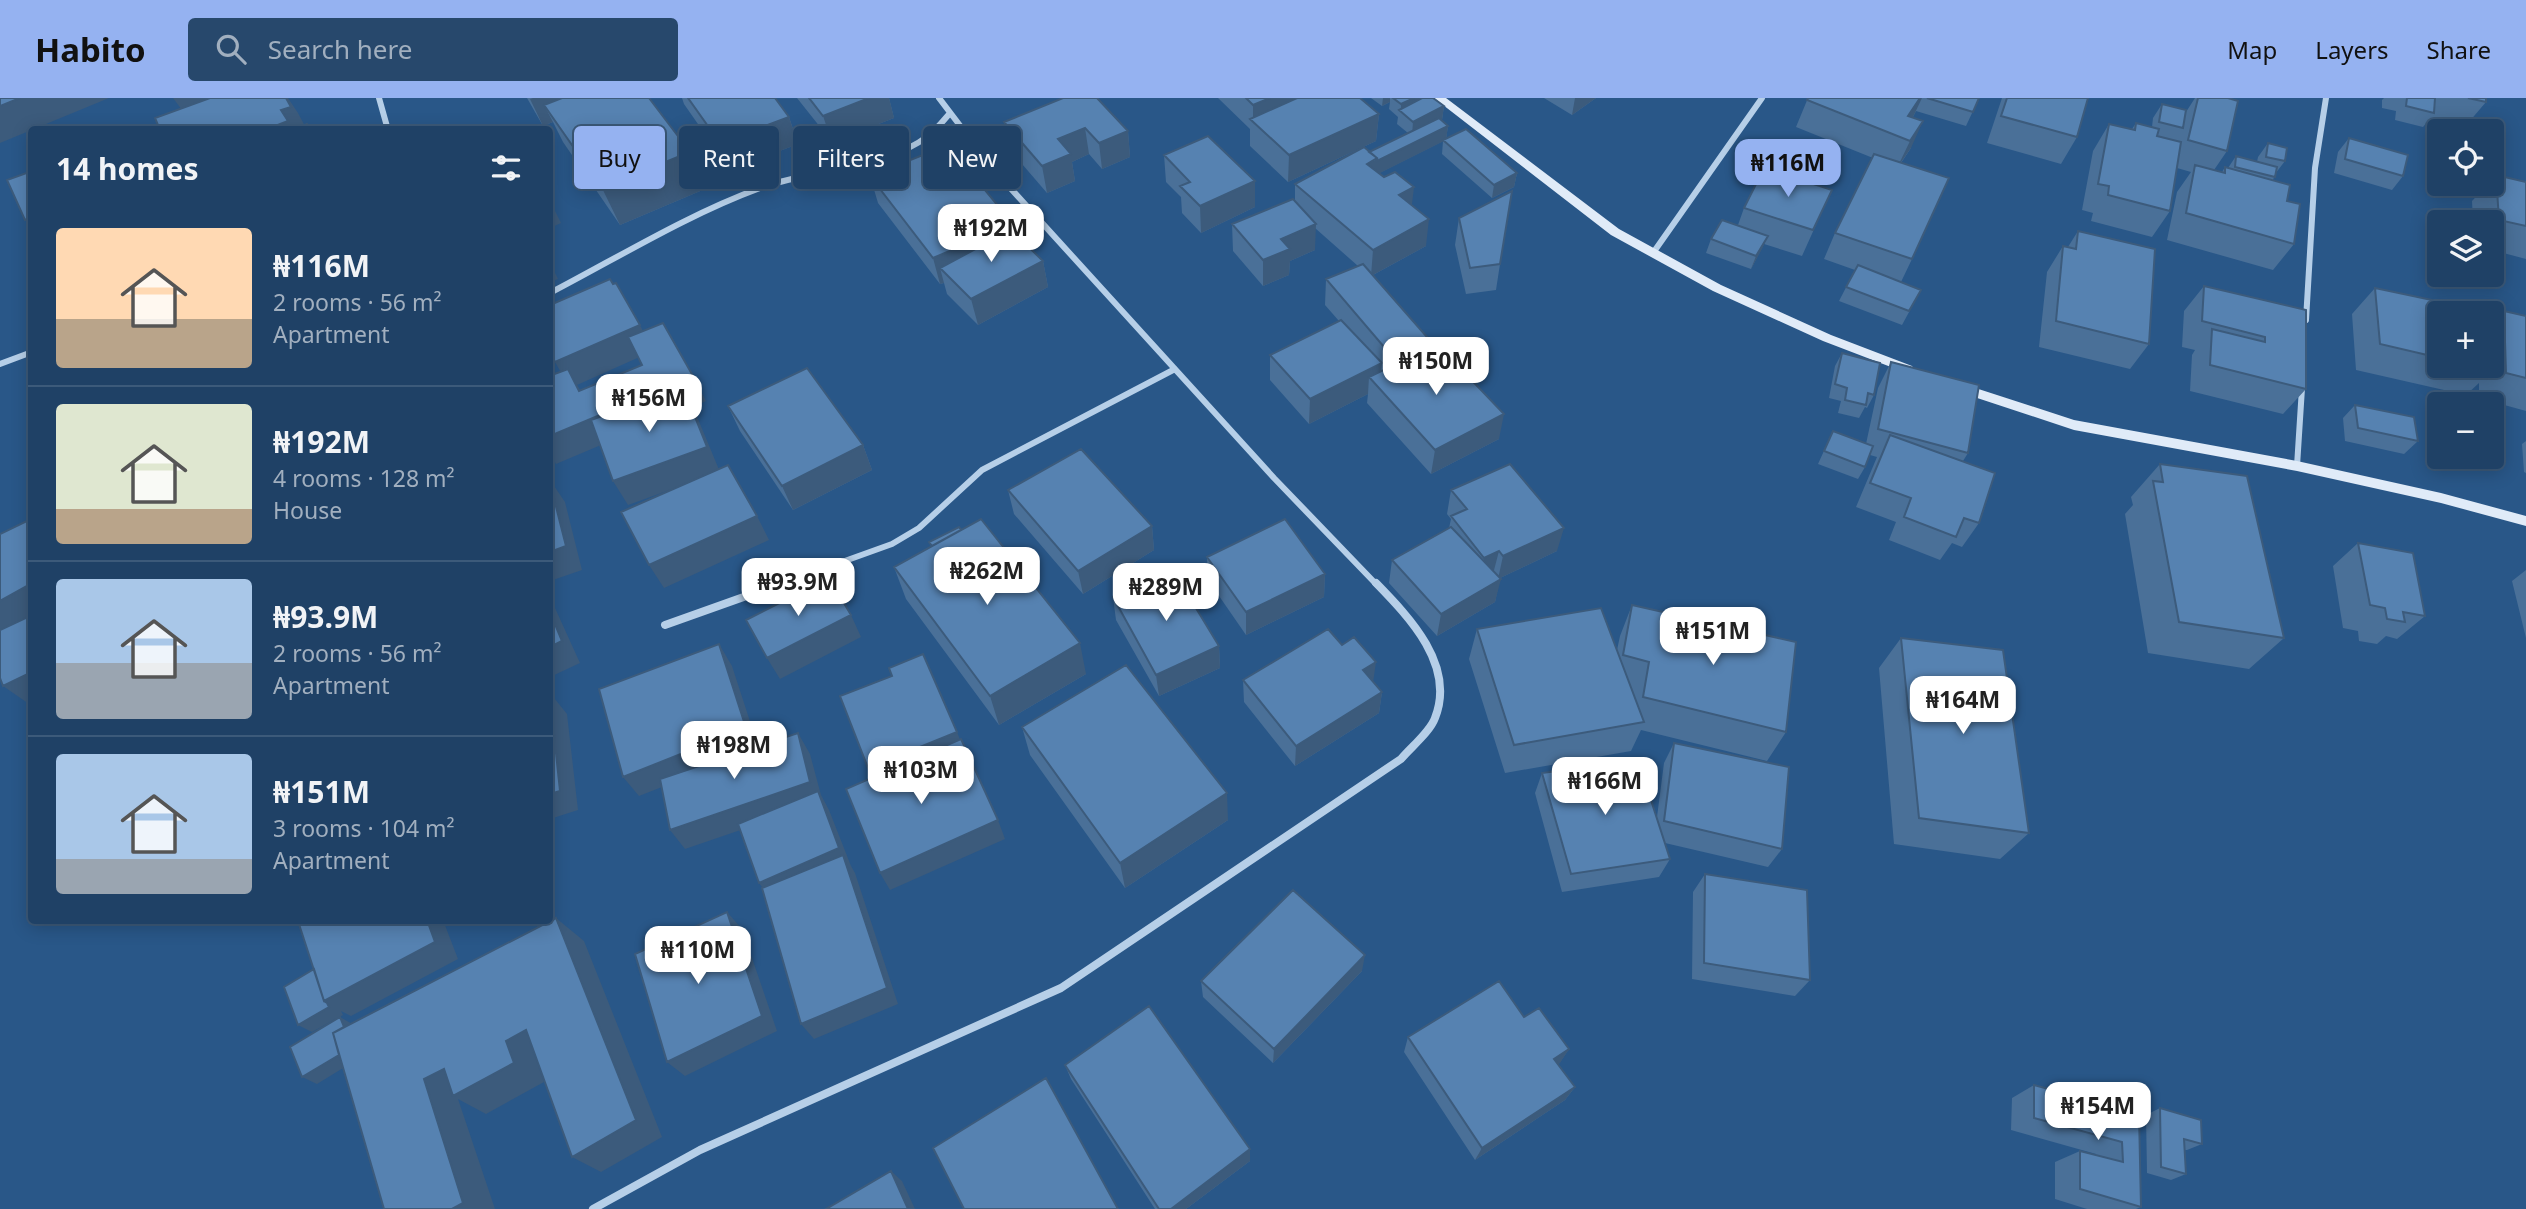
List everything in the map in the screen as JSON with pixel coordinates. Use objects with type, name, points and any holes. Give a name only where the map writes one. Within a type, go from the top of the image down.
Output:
[{"type":"street","points":[[379,98],[387,126]]},
{"type":"street","points":[[593,1209],[700,1150],[1060,988],[1401,759],[1435,719],[1440,692],[1437,665],[1410,618],[1274,478],[993,169],[939,98]]},
{"type":"street","points":[[1439,98],[1615,232],[1729,293],[1827,338],[1922,374]]},
{"type":"street","points":[[1653,253],[1762,98]]},
{"type":"street","points":[[2305,331],[2315,168],[2326,98]]},
{"type":"street","points":[[553,291],[717,206],[764,186],[806,173],[874,159],[908,147],[927,137],[950,113]]},
{"type":"street","points":[[0,365],[28,354]]},
{"type":"street","points":[[665,625],[892,544],[919,528],[982,470],[1175,369]]},
{"type":"street","points":[[1945,383],[2074,425],[2297,466],[2441,498],[2526,521]]},
{"type":"street","points":[[2297,466],[2302,385]]},
{"type":"building","points":[[0,98],[20,98],[0,106]]},
{"type":"building","points":[[210,98],[286,98],[291,107],[281,110],[288,121],[275,126],[158,126],[155,118]]},
{"type":"building","points":[[562,98],[649,98],[679,138],[679,156],[665,162],[665,126],[574,126],[574,148],[544,105]]},
{"type":"building","points":[[688,98],[775,98],[789,117],[765,126],[708,126]]},
{"type":"building","points":[[809,98],[869,98],[823,116]]},
{"type":"building","points":[[1063,98],[1097,98],[1128,131],[1099,143],[1085,128],[1058,139],[1071,154],[1042,166],[1021,142],[1021,126],[1007,126],[1004,122]]},
{"type":"building","points":[[1246,98],[1270,98],[1253,105]]},
{"type":"building","points":[[1297,98],[1360,98],[1379,114],[1289,155],[1250,119]]},
{"type":"building","points":[[1393,98],[1414,98],[1401,104]]},
{"type":"building","points":[[1422,98],[1433,98],[1444,106],[1413,122],[1399,110]]},
{"type":"building","points":[[1920,98],[1908,116],[1923,121],[1910,141],[1807,100]]},
{"type":"building","points":[[1927,98],[1979,98],[1973,112]]},
{"type":"building","points":[[2007,98],[2088,98],[2077,137],[2001,116]]},
{"type":"building","points":[[2198,98],[2228,98],[2238,101],[2227,151],[2188,140]]},
{"type":"building","points":[[2407,98],[2435,98],[2434,113],[2406,106]]},
{"type":"building","points":[[2468,98],[2486,98],[2486,102]]},
{"type":"building","points":[[2162,104],[2186,110],[2183,128],[2159,122]]},
{"type":"building","points":[[1439,118],[1448,126],[1377,161],[1369,152]]},
{"type":"building","points":[[2136,123],[2159,129],[2157,136],[2181,142],[2170,211],[2108,195],[2109,186],[2098,184],[2109,124],[2135,130]]},
{"type":"building","points":[[1466,129],[1517,173],[1494,185],[1443,140]]},
{"type":"building","points":[[1208,136],[1255,181],[1200,206],[1180,186],[1190,182],[1164,155]]},
{"type":"building","points":[[2349,138],[2408,155],[2403,176],[2345,159]]},
{"type":"building","points":[[2268,143],[2287,148],[2285,161],[2266,157]]},
{"type":"building","points":[[1364,147],[1377,158],[1367,164],[1384,177],[1395,172],[1414,187],[1399,195],[1429,219],[1373,250],[1295,184]]},
{"type":"building","points":[[1874,154],[1949,178],[1912,259],[1835,233]]},
{"type":"building","points":[[923,155],[923,189],[984,189],[1013,224],[933,258],[880,189],[909,189],[909,160]]},
{"type":"building","points":[[2236,156],[2277,167],[2275,177],[2235,167]]},
{"type":"building","points":[[2195,165],[2225,173],[2225,167],[2290,185],[2287,201],[2300,204],[2294,244],[2186,213]]},
{"type":"building","points":[[1764,168],[1832,190],[1813,230],[1744,208]]},
{"type":"building","points":[[28,172],[28,219],[25,220],[7,180]]},
{"type":"building","points":[[2504,177],[2526,182],[2526,226],[2504,221],[2504,210],[2498,210],[2497,196],[2504,196]]},
{"type":"building","points":[[1512,191],[1500,264],[1470,268],[1459,218]]},
{"type":"building","points":[[1293,199],[1316,224],[1281,239],[1290,249],[1263,260],[1232,224]]},
{"type":"building","points":[[1722,220],[1768,236],[1756,256],[1711,239]]},
{"type":"building","points":[[1011,230],[1043,261],[971,299],[940,268]]},
{"type":"building","points":[[2078,231],[2155,249],[2149,344],[2056,321],[2063,246],[2076,249]]},
{"type":"building","points":[[1363,264],[1427,337],[1390,354],[1326,279]]},
{"type":"building","points":[[1858,265],[1921,290],[1909,311],[1846,287]]},
{"type":"building","points":[[610,279],[613,284],[616,283],[640,325],[555,362],[553,304]]},
{"type":"building","points":[[2204,286],[2306,310],[2306,389],[2210,365],[2212,329],[2265,342],[2265,337],[2202,321]]},
{"type":"building","points":[[2375,288],[2437,301],[2427,301],[2427,355],[2380,344]]},
{"type":"building","points":[[2504,311],[2526,316],[2526,378],[2506,373]]},
{"type":"building","points":[[1341,320],[1382,363],[1310,399],[1270,355]]},
{"type":"building","points":[[663,323],[693,376],[553,435],[553,375],[568,369],[579,391],[642,365],[628,337]]},
{"type":"building","points":[[1437,344],[1504,414],[1435,450],[1369,377]]},
{"type":"building","points":[[1842,353],[1880,363],[1874,395],[1868,393],[1866,405],[1845,400],[1847,388],[1835,384]]},
{"type":"building","points":[[1891,362],[1979,385],[1968,453],[1878,429]]},
{"type":"building","points":[[807,368],[863,445],[782,486],[728,406]]},
{"type":"building","points":[[683,387],[707,447],[613,481],[591,420]]},
{"type":"building","points":[[2355,405],[2414,417],[2418,441],[2358,428]]},
{"type":"building","points":[[1833,431],[1873,446],[1865,467],[1824,451]]},
{"type":"building","points":[[1890,435],[1995,473],[1979,523],[1964,518],[1956,537],[1904,517],[1911,498],[1870,483]]},
{"type":"building","points":[[1081,449],[1152,526],[1078,571],[1008,490]]},
{"type":"building","points":[[1510,464],[1564,528],[1503,556],[1499,551],[1484,558],[1451,516],[1467,509],[1451,490]]},
{"type":"building","points":[[2160,464],[2247,476],[2284,638],[2179,622],[2153,481],[2163,482]]},
{"type":"building","points":[[728,465],[757,516],[649,565],[621,512]]},
{"type":"building","points":[[553,495],[566,546],[553,551]]},
{"type":"building","points":[[981,519],[1080,643],[990,696],[894,567]]},
{"type":"building","points":[[1285,519],[1325,574],[1246,612],[1207,557]]},
{"type":"building","points":[[28,520],[28,585],[0,601],[0,534]]},
{"type":"building","points":[[959,527],[961,530],[932,546],[929,542]]},
{"type":"building","points":[[1451,527],[1501,579],[1441,614],[1392,560]]},
{"type":"building","points":[[2358,543],[2413,553],[2425,616],[2403,612],[2405,622],[2387,619],[2385,608],[2370,605]]},
{"type":"building","points":[[1174,572],[1219,646],[1156,675],[1113,597]]},
{"type":"building","points":[[829,578],[851,615],[767,658],[746,620]]},
{"type":"building","points":[[1632,605],[1796,642],[1786,732],[1643,697],[1649,662],[1623,655]]},
{"type":"building","points":[[1601,608],[1644,722],[1514,745],[1477,629]]},
{"type":"building","points":[[28,617],[28,674],[3,686],[0,678],[0,630]]},
{"type":"building","points":[[553,619],[562,641],[553,646]]},
{"type":"building","points":[[1328,629],[1342,645],[1354,637],[1376,662],[1363,670],[1382,692],[1296,746],[1243,680]]},
{"type":"building","points":[[1901,638],[2003,650],[2029,833],[1919,818]]},
{"type":"building","points":[[719,644],[746,728],[623,777],[599,689]]},
{"type":"building","points":[[923,654],[957,732],[868,768],[840,696],[892,676],[889,668]]},
{"type":"building","points":[[1126,665],[1227,793],[1120,863],[1022,727]]},
{"type":"building","points":[[553,724],[560,791],[553,793]]},
{"type":"building","points":[[798,733],[810,782],[670,830],[660,779]]},
{"type":"building","points":[[961,739],[998,820],[880,873],[846,789]]},
{"type":"building","points":[[1674,743],[1789,767],[1782,849],[1664,821]]},
{"type":"building","points":[[1638,760],[1670,859],[1571,874],[1542,773]]},
{"type":"building","points":[[818,791],[839,848],[759,883],[738,824]]},
{"type":"building","points":[[843,855],[887,988],[801,1024],[762,888]]},
{"type":"building","points":[[1705,874],[1807,890],[1810,980],[1704,963]]},
{"type":"building","points":[[1293,890],[1365,955],[1274,1049],[1201,981]]},
{"type":"building","points":[[727,912],[762,1016],[667,1062],[635,954]]},
{"type":"building","points":[[556,918],[636,1120],[572,1157],[526,1030],[506,1041],[514,1063],[453,1096],[444,1069],[424,1079],[463,1203],[452,1209],[384,1209],[333,1033],[544,924],[553,924]]},
{"type":"building","points":[[299,924],[428,924],[435,942],[324,1001]]},
{"type":"building","points":[[314,969],[324,1001],[329,1007],[298,1025],[284,987]]},
{"type":"building","points":[[1499,981],[1524,1017],[1539,1008],[1569,1049],[1554,1059],[1575,1087],[1482,1148],[1408,1037]]},
{"type":"building","points":[[1149,1006],[1250,1149],[1171,1209],[1159,1209],[1065,1065]]},
{"type":"building","points":[[340,1017],[344,1027],[333,1033],[339,1055],[302,1077],[290,1047]]},
{"type":"building","points":[[1046,1078],[1118,1209],[964,1209],[933,1148]]},
{"type":"building","points":[[2034,1085],[2139,1114],[2141,1207],[2080,1189],[2080,1151],[2123,1162],[2122,1142],[2034,1118]]},
{"type":"building","points":[[2160,1108],[2201,1120],[2202,1144],[2184,1139],[2186,1174],[2161,1167]]},
{"type":"building","points":[[891,1171],[908,1209],[826,1209]]}]
